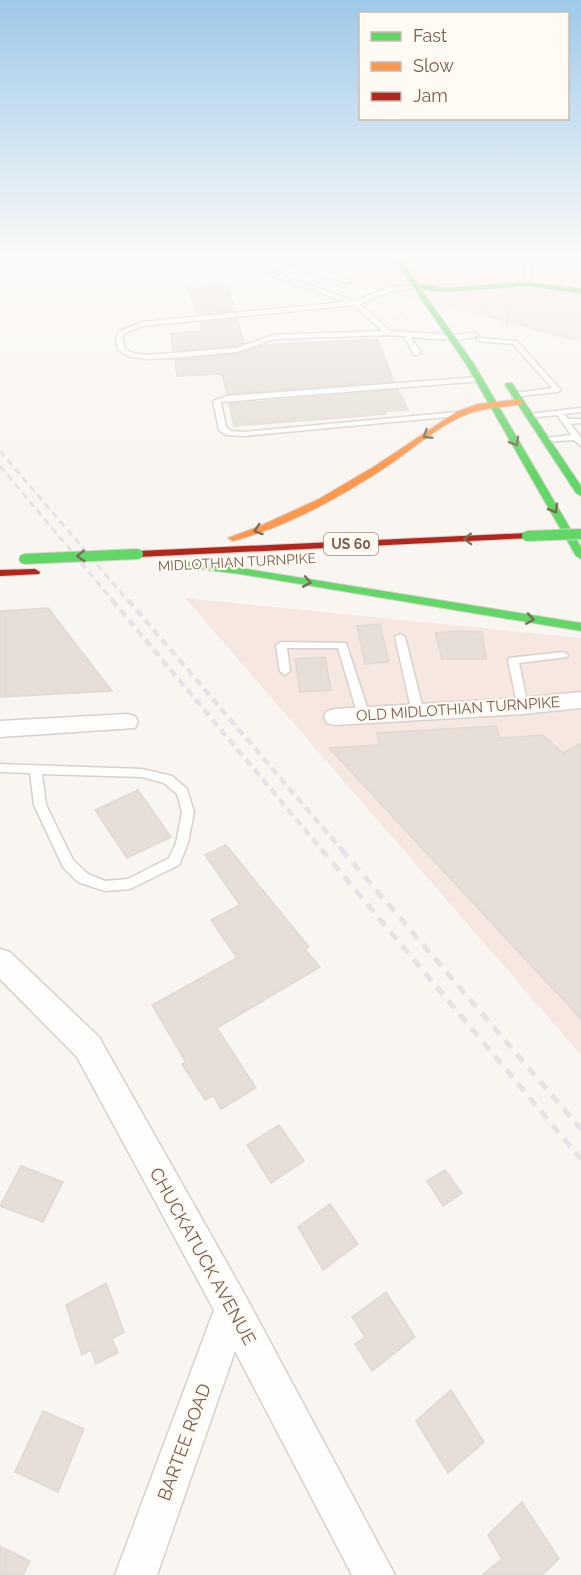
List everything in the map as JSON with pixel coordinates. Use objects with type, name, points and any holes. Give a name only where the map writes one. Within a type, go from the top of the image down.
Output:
[{"type":"main road","points":[[445,328],[494,405],[559,478],[581,494]]},
{"type":"main road","points":[[474,334],[490,357]]},
{"type":"main road","points":[[501,374],[545,440],[578,539],[581,556]]},
{"type":"main road","points":[[176,552],[245,535],[294,518],[323,502],[459,414],[478,407],[494,405],[516,396]]},
{"type":"main road","name":"MIDLOTHIAN TURNPIKE","points":[[0,573],[187,565],[578,539]]},
{"type":"main road","name":"MIDLOTHIAN TURNPIKE","points":[[0,560],[176,552],[530,542]]},
{"type":"main road","points":[[187,565],[240,571],[581,627]]},
{"type":"street","name":"OLD MIDLOTHIAN TURNPIKE","points":[[335,717],[522,706],[581,700]]},
{"type":"street","points":[[0,729],[127,722]]},
{"type":"street","name":"CHUCKATUCK AVENUE","points":[[0,961],[88,1047],[232,1308],[374,1575]]},
{"type":"street","name":"BARTEE ROAD","points":[[136,1575],[232,1308]]},
{"type":"lane","points":[[128,328],[122,332],[120,338],[122,350],[131,355],[146,357],[237,350],[273,337],[388,333],[451,337],[474,334],[515,342],[557,390],[516,396]]},
{"type":"lane","points":[[383,328],[388,333]]},
{"type":"lane","points":[[406,334],[417,354]]},
{"type":"lane","points":[[459,414],[244,434],[229,433],[222,428],[217,401],[227,398],[479,379]]},
{"type":"lane","points":[[529,416],[581,410]]},
{"type":"lane","points":[[558,412],[579,440]]},
{"type":"lane","points":[[566,422],[581,421]]},
{"type":"lane","points":[[545,440],[579,440]]},
{"type":"lane","points":[[399,637],[418,712]]},
{"type":"lane","points":[[285,671],[280,645],[342,645],[364,716]]},
{"type":"lane","points":[[522,706],[513,660],[563,655]]},
{"type":"lane","points":[[0,768],[35,769],[142,773],[168,779],[183,792],[188,812],[182,843],[174,861],[130,884],[105,886],[83,878],[68,863],[40,805],[35,769]]},
{"type":"path","points":[[499,332],[505,328]]},
{"type":"path","points":[[536,328],[581,340]]},
{"type":"shaded area","points":[[526,328],[581,328],[581,343]]},
{"type":"shaded area","points":[[185,598],[581,638],[581,1055]]},
{"type":"building","points":[[201,328],[240,328],[244,343],[236,346],[173,351],[171,334],[202,331]]},
{"type":"building","points":[[377,339],[394,381],[227,394],[222,374],[177,376],[175,360],[237,354],[264,345]]},
{"type":"building","points":[[398,390],[408,410],[385,411],[386,414],[234,426],[229,404]]},
{"type":"building","points":[[48,608],[112,691],[0,697],[0,611]]},
{"type":"building","points":[[380,624],[389,662],[365,664],[357,626]]},
{"type":"building","points":[[482,632],[486,659],[442,659],[435,633]]},
{"type":"building","points":[[325,657],[331,690],[300,692],[295,659]]},
{"type":"building","points":[[496,726],[500,738],[543,735],[563,753],[581,743],[581,1019],[329,748],[379,745],[377,733]]},
{"type":"building","points":[[138,790],[171,837],[127,858],[95,810]]},
{"type":"building","points":[[226,845],[309,947],[305,949],[320,967],[217,1028],[256,1088],[221,1109],[213,1096],[205,1100],[182,1064],[186,1062],[152,1005],[237,958],[211,920],[240,905],[205,855]]},
{"type":"building","points":[[279,1125],[304,1161],[271,1183],[247,1145]]},
{"type":"building","points":[[21,1166],[63,1182],[43,1222],[0,1206]]},
{"type":"building","points":[[445,1170],[462,1193],[443,1206],[427,1181]]},
{"type":"building","points":[[330,1204],[358,1244],[323,1270],[298,1227]]},
{"type":"building","points":[[106,1283],[124,1332],[112,1339],[118,1353],[96,1364],[91,1350],[82,1355],[66,1305]]},
{"type":"building","points":[[386,1292],[415,1337],[372,1371],[355,1344],[365,1337],[352,1317]]},
{"type":"building","points":[[451,1390],[484,1442],[448,1473],[416,1421]]},
{"type":"building","points":[[43,1411],[84,1429],[58,1492],[15,1472]]},
{"type":"building","points":[[522,1502],[559,1559],[542,1575],[482,1575],[502,1559],[488,1535]]},
{"type":"building","points":[[0,1546],[30,1561],[23,1575],[0,1575]]},
{"type":"railway","points":[[0,451],[129,602]]},
{"type":"railway","points":[[0,466],[114,602]]},
{"type":"railway","points":[[112,600],[322,850]]},
{"type":"railway","points":[[128,600],[342,850]]},
{"type":"railway","points":[[321,849],[581,1159]]},
{"type":"railway","points":[[341,849],[581,1129]]},
{"type":"traffic: fast","points":[[445,328],[470,364],[581,556]]},
{"type":"traffic: fast","points":[[509,385],[581,493]]},
{"type":"traffic: fast","points":[[527,536],[581,534]]},
{"type":"traffic: fast","points":[[24,559],[138,554]]},
{"type":"traffic: fast","points":[[187,565],[240,571],[581,627]]},
{"type":"traffic: slow","points":[[233,538],[264,528],[322,501],[378,468],[459,414],[478,407],[520,402]]},
{"type":"traffic: jam","points":[[138,554],[527,536]]},
{"type":"traffic: jam","points":[[0,573],[35,572]]}]
